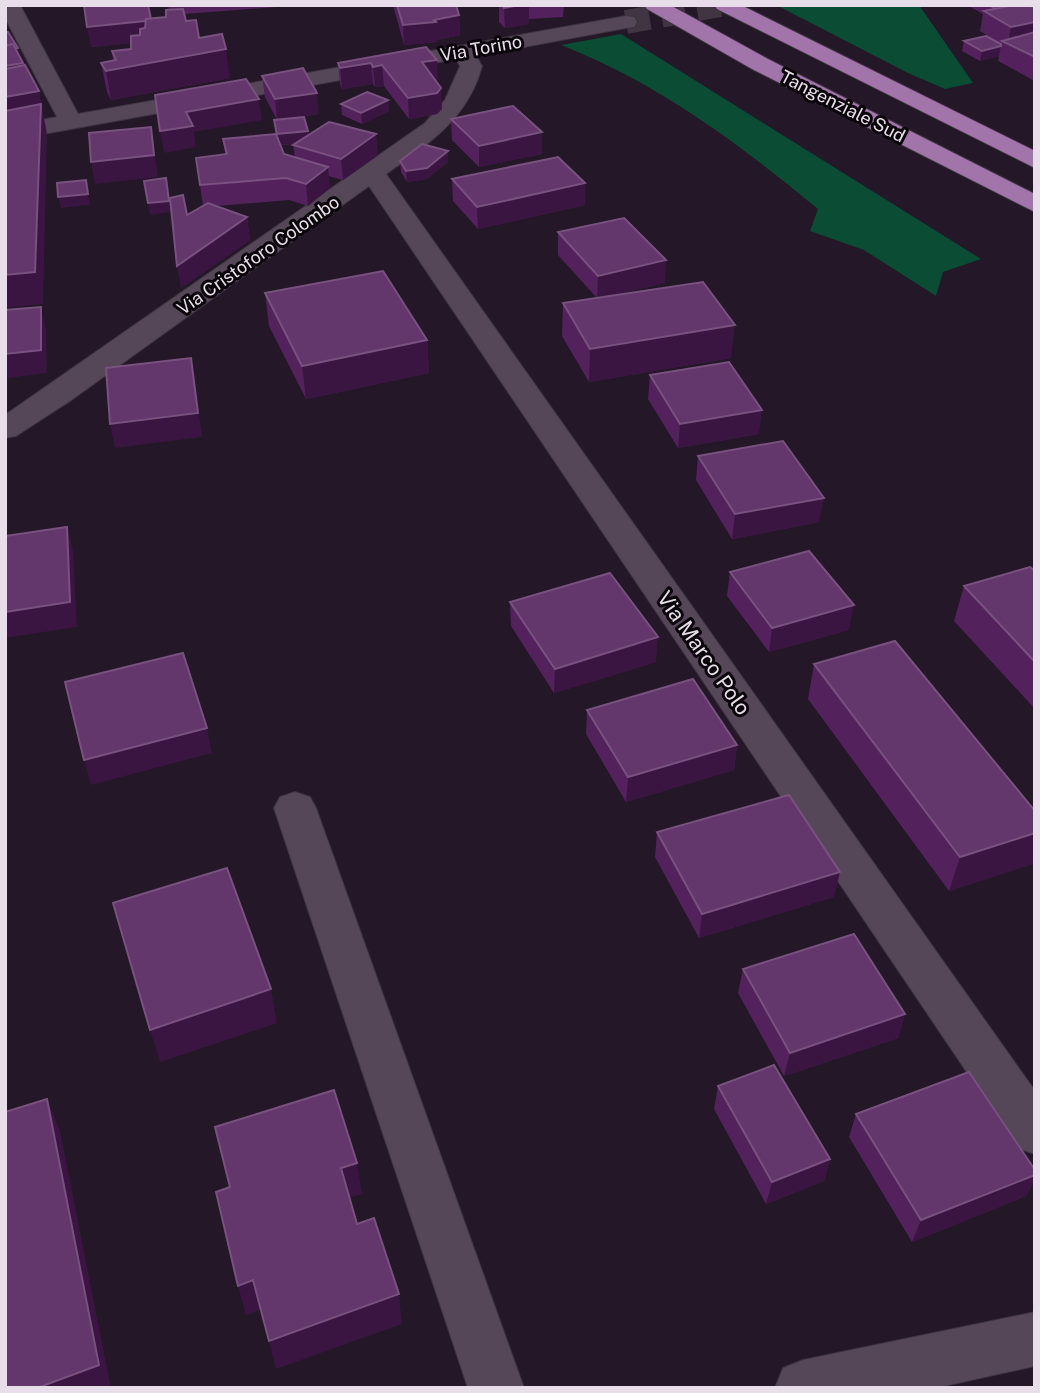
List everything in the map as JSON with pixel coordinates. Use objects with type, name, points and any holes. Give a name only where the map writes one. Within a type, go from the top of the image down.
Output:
[{"type":"highway","name":"Tangenziale Sud","points":[[654,5],[760,64],[1035,204]]},
{"type":"highway","name":"Tangenziale Sud","points":[[724,5],[1035,161]]},
{"type":"highway","points":[[760,64],[850,130],[1035,228]]},
{"type":"street","points":[[9,5],[71,122]]},
{"type":"street","name":"Via Torino","points":[[5,134],[626,22]]},
{"type":"street","name":"Via Cristoforo Colombo","points":[[5,429],[414,145],[447,116],[467,81],[471,66],[463,52]]},
{"type":"street","name":"Via Marco Polo","points":[[373,174],[1035,1132]]},
{"type":"street","points":[[295,808],[496,1388]]},
{"type":"street","points":[[818,1387],[1035,1339]]},
{"type":"green space","points":[[919,5],[973,83],[945,89],[908,73],[780,7]]},
{"type":"green space","points":[[621,34],[981,259],[943,272],[936,296],[864,250],[810,231],[818,209],[758,161],[664,96],[597,60],[561,45]]},
{"type":"building","points":[[84,5],[148,5],[151,19],[87,27]]},
{"type":"building","points":[[397,5],[456,5],[459,15],[434,20],[436,22],[403,25]]},
{"type":"building","points":[[989,5],[1014,5],[996,9]]},
{"type":"building","points":[[1029,5],[1035,8],[1035,22],[1011,27],[984,11]]},
{"type":"building","points":[[183,9],[186,21],[196,20],[199,38],[222,34],[226,49],[106,71],[101,63],[116,60],[112,51],[131,49],[131,36],[140,35],[140,29],[145,28],[146,19],[166,17],[166,10]]},
{"type":"building","points":[[5,32],[8,32],[18,48],[15,49],[13,44],[5,46]]},
{"type":"building","points":[[1035,32],[1035,57],[1002,41]]},
{"type":"building","points":[[986,36],[1001,46],[982,51],[964,41]]},
{"type":"building","points":[[13,44],[23,63],[5,66],[5,46]]},
{"type":"building","points":[[426,47],[437,60],[422,62],[441,88],[437,93],[408,98],[382,65],[373,67],[371,63],[340,68],[338,63]]},
{"type":"building","points":[[25,65],[39,91],[5,97],[5,69]]},
{"type":"building","points":[[303,68],[317,93],[275,99],[262,76]]},
{"type":"building","points":[[246,79],[259,99],[186,112],[193,126],[160,131],[155,95]]},
{"type":"building","points":[[367,92],[388,100],[361,113],[341,104]]},
{"type":"building","points":[[41,104],[35,272],[5,275],[5,111]]},
{"type":"building","points":[[513,106],[542,132],[479,146],[451,119]]},
{"type":"building","points":[[304,117],[308,131],[277,134],[274,120]]},
{"type":"building","points":[[329,122],[376,134],[341,159],[293,145]]},
{"type":"building","points":[[151,127],[154,155],[91,162],[89,133]]},
{"type":"building","points":[[276,134],[284,154],[328,167],[306,184],[286,178],[200,185],[196,158],[227,154],[223,139]]},
{"type":"building","points":[[422,144],[448,151],[427,168],[406,171],[400,161]]},
{"type":"building","points":[[558,157],[585,183],[477,207],[452,179]]},
{"type":"building","points":[[166,178],[169,201],[148,203],[144,181]]},
{"type":"building","points":[[86,180],[88,194],[58,197],[57,183]]},
{"type":"building","points":[[183,195],[187,215],[208,203],[247,217],[177,266],[170,198]]},
{"type":"building","points":[[624,218],[666,260],[598,276],[558,232]]},
{"type":"building","points":[[383,271],[427,340],[302,366],[265,293]]},
{"type":"building","points":[[703,282],[735,325],[590,349],[563,303]]},
{"type":"building","points":[[41,307],[41,350],[5,354],[5,310]]},
{"type":"building","points":[[191,358],[198,413],[110,424],[106,368]]},
{"type":"building","points":[[729,362],[762,410],[680,424],[650,375]]},
{"type":"building","points":[[783,441],[824,498],[735,514],[698,456]]},
{"type":"building","points":[[67,527],[70,602],[5,612],[5,536]]},
{"type":"building","points":[[809,551],[854,605],[772,628],[730,572]]},
{"type":"building","points":[[1030,567],[1035,571],[1035,662],[964,586]]},
{"type":"building","points":[[610,573],[658,637],[555,669],[510,602]]},
{"type":"building","points":[[895,641],[1035,811],[1035,833],[960,857],[814,664]]},
{"type":"building","points":[[183,653],[207,728],[84,760],[65,682]]},
{"type":"building","points":[[693,679],[737,745],[628,777],[587,710]]},
{"type":"building","points":[[789,795],[840,872],[702,914],[657,832]]},
{"type":"building","points":[[227,868],[271,989],[150,1030],[113,903]]},
{"type":"building","points":[[854,934],[905,1014],[790,1053],[743,969]]},
{"type":"building","points":[[774,1065],[830,1159],[772,1182],[718,1086]]},
{"type":"building","points":[[969,1072],[1035,1170],[1035,1175],[921,1220],[856,1114]]},
{"type":"building","points":[[334,1090],[357,1163],[341,1168],[357,1224],[374,1218],[399,1294],[269,1341],[253,1280],[238,1286],[216,1192],[230,1187],[215,1127]]},
{"type":"building","points":[[47,1099],[99,1365],[37,1388],[5,1388],[5,1112]]},
{"type":"tunnel","points":[[626,22],[720,5]]}]
